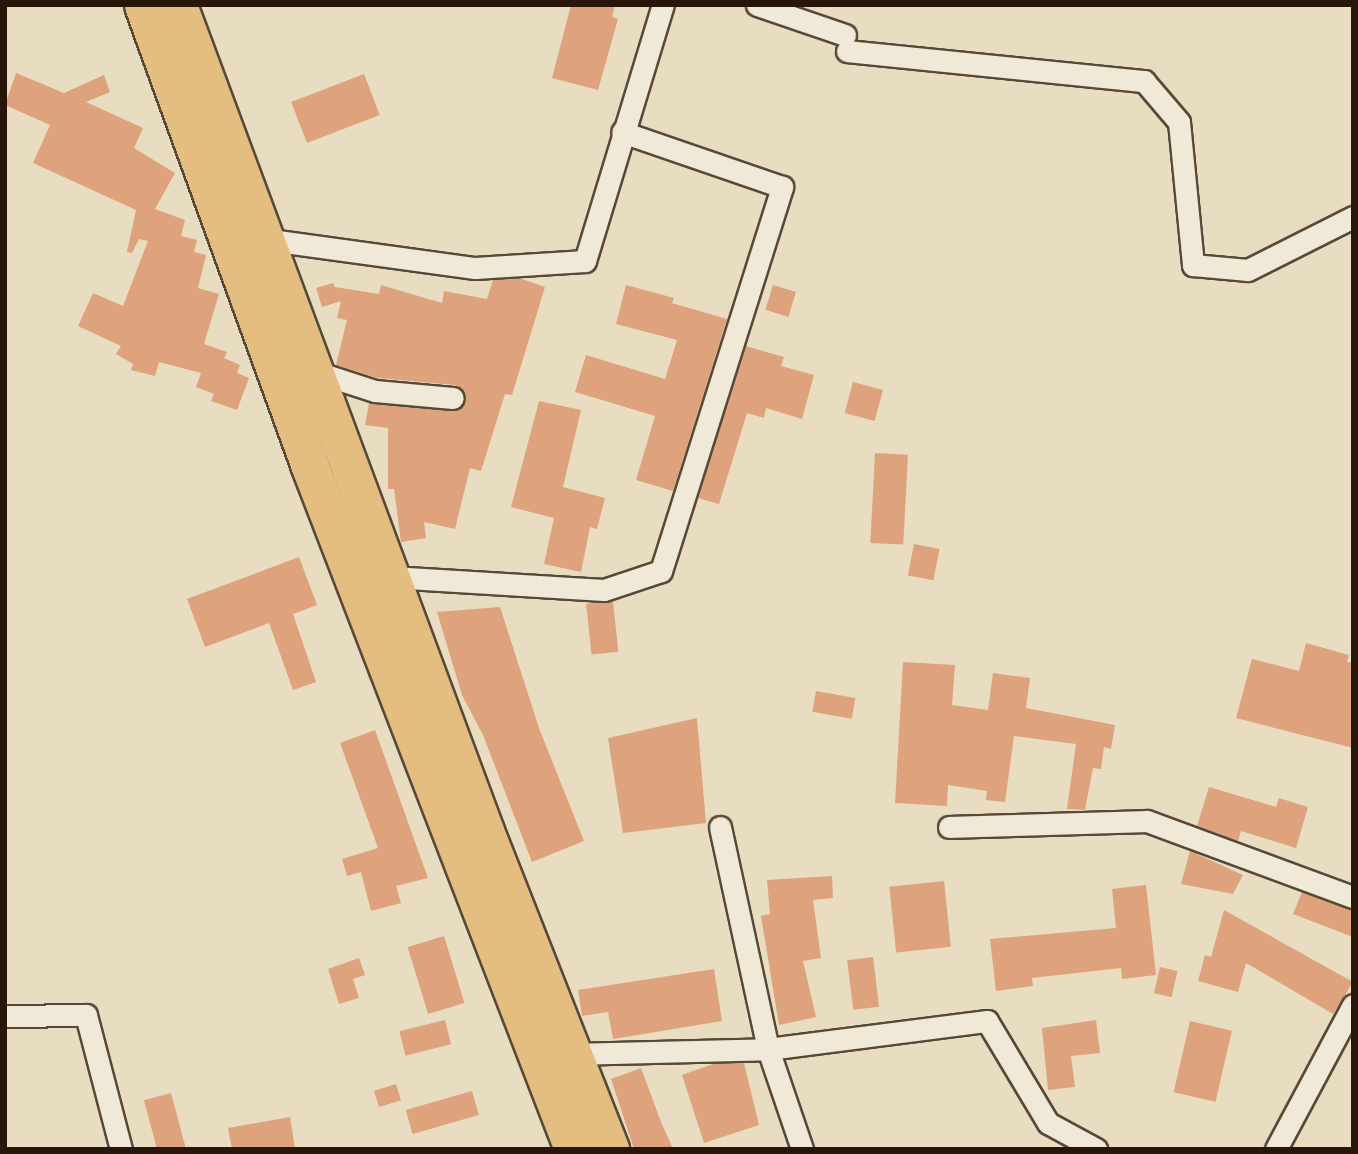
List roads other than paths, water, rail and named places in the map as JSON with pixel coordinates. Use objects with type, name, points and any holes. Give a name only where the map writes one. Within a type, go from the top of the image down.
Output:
[{"type":"highway","points":[[143,5],[268,300],[573,1149]]},
{"type":"highway","points":[[178,5],[263,239],[268,300],[313,371],[570,1054],[610,1149]]},
{"type":"street","points":[[263,239],[475,268],[584,261],[663,5]]},
{"type":"street","points":[[757,5],[846,43],[1143,81],[1179,122],[1193,265],[1248,270],[1353,217]]},
{"type":"street","points":[[391,577],[604,590],[661,571],[782,187],[622,132]]},
{"type":"street","points":[[313,371],[375,391],[453,398]]},
{"type":"street","points":[[949,827],[1147,821],[1353,897]]},
{"type":"street","points":[[720,827],[768,1049],[802,1149]]},
{"type":"street","points":[[1276,1149],[1353,1005]]},
{"type":"street","points":[[5,1016],[86,1015],[121,1149]]},
{"type":"street","points":[[570,1054],[768,1049],[987,1021],[1048,1124],[1096,1149]]}]
